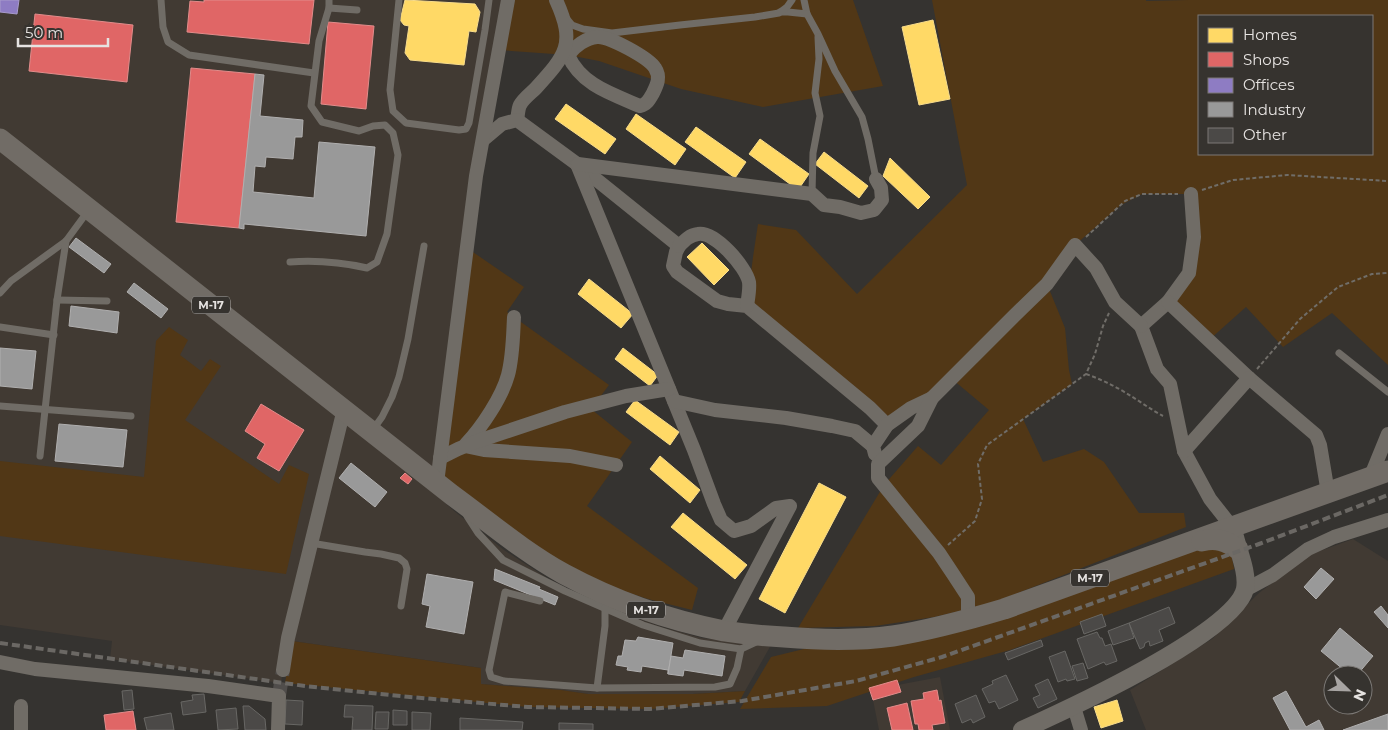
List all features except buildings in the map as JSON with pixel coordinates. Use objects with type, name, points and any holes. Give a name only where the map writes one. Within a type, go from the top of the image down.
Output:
[{"type":"main road","name":"M-17","points":[[0,139],[445,489],[529,551],[562,572],[596,590],[654,613],[724,631],[812,639],[865,639],[926,630],[968,620],[1004,609],[1379,475]]},
{"type":"main road","points":[[1177,547],[1211,539],[1225,541],[1238,549]]},
{"type":"street","points":[[445,489],[440,458],[476,176],[508,0]]},
{"type":"street","points":[[516,120],[520,105],[566,55],[587,39],[603,35],[631,50],[656,68],[658,85],[646,104],[640,106],[594,86],[577,71],[566,55],[567,42],[562,13],[556,0]]},
{"type":"street","points":[[483,140],[502,124],[516,120]]},
{"type":"street","points":[[516,120],[577,164],[679,246]]},
{"type":"street","points":[[577,164],[812,194],[824,205],[861,213],[874,210],[882,200],[881,188],[876,180]]},
{"type":"street","points":[[577,164],[721,520],[734,531],[751,526],[776,508],[790,506],[724,631]]},
{"type":"street","points":[[1141,326],[1168,302],[1189,273],[1194,236],[1191,194]]},
{"type":"street","points":[[747,306],[749,283],[746,275],[719,242],[708,234],[699,233],[690,236],[679,246],[673,266],[677,272],[717,301],[747,306],[870,408],[887,425]]},
{"type":"street","points":[[878,464],[918,426],[932,398],[1047,284],[1076,246],[1096,268],[1114,302],[1141,326],[1157,369],[1170,384],[1184,451],[1210,499],[1232,527],[1244,572],[1245,590],[1229,613],[1191,643],[1074,707],[1022,730]]},
{"type":"street","points":[[1168,302],[1249,378],[1316,435],[1320,445],[1328,493]]},
{"type":"street","points":[[464,446],[485,420],[508,376],[514,317]]},
{"type":"street","points":[[1184,451],[1249,378]]},
{"type":"street","points":[[440,458],[464,446],[565,412],[626,396],[671,395],[715,410],[786,418],[855,431],[873,446],[878,464],[878,478],[939,553],[968,597],[968,620]]},
{"type":"street","points":[[873,446],[887,425],[911,408],[932,398]]},
{"type":"street","points":[[283,670],[288,638],[344,409]]},
{"type":"street","points":[[1379,475],[1388,434]]},
{"type":"street","points":[[464,446],[484,450],[570,456],[616,464]]},
{"type":"street","points":[[1245,590],[1273,575],[1308,549],[1334,537],[1388,520]]},
{"type":"street","points":[[0,662],[45,670],[279,696],[278,730]]},
{"type":"street","points":[[21,706],[21,730]]},
{"type":"street","points":[[1074,707],[1081,730]]},
{"type":"lane","points":[[161,0],[163,27],[168,42],[189,55],[314,73]]},
{"type":"lane","points":[[290,262],[316,260],[367,268],[377,262],[387,234],[398,155],[393,133],[385,126],[373,126],[359,131],[322,122],[311,106],[319,40],[330,0]]},
{"type":"lane","points":[[399,0],[390,90],[393,111],[406,124],[459,130],[466,129],[469,123],[489,0]]},
{"type":"lane","points":[[779,12],[792,0]]},
{"type":"lane","points":[[804,0],[807,14],[835,71],[862,117],[876,180]]},
{"type":"lane","points":[[329,8],[357,10]]},
{"type":"lane","points":[[562,13],[572,25],[603,35],[756,17],[779,12],[807,14]]},
{"type":"lane","points":[[812,194],[813,153],[820,116],[816,93],[819,59],[818,34]]},
{"type":"lane","points":[[0,293],[11,281],[66,241],[90,209]]},
{"type":"lane","points":[[40,456],[57,300],[66,241]]},
{"type":"lane","points":[[372,431],[382,417],[399,377],[408,339],[424,246]]},
{"type":"lane","points":[[57,300],[106,301]]},
{"type":"lane","points":[[0,327],[54,335]]},
{"type":"lane","points":[[1339,354],[1388,392]]},
{"type":"lane","points":[[0,406],[131,416]]},
{"type":"lane","points":[[445,489],[478,533],[504,560],[565,591],[643,625],[700,643],[741,649],[769,636]]},
{"type":"lane","points":[[312,542],[400,558],[407,568],[401,606]]},
{"type":"lane","points":[[540,601],[505,592],[489,670],[491,677],[504,681],[597,688],[715,687],[730,684],[737,668],[741,649]]},
{"type":"lane","points":[[597,688],[605,626],[605,608]]},
{"type":"lane","points":[[605,626],[616,613]]},
{"type":"path","points":[[1076,246],[1125,201],[1142,194],[1191,194],[1233,180],[1287,175],[1388,181]]},
{"type":"path","points":[[1249,378],[1300,319],[1338,288],[1372,274],[1388,274]]},
{"type":"path","points":[[939,553],[975,521],[982,499],[978,464],[987,445],[1086,374],[1095,354],[1103,326],[1114,302]]},
{"type":"path","points":[[1086,374],[1125,392],[1178,424]]},
{"type":"shaded area","points":[[0,0],[508,0],[437,483],[351,416],[454,511],[504,550],[584,600],[662,627],[702,638],[771,645],[745,691],[693,694],[588,694],[481,684],[481,668],[288,639],[281,683],[110,659],[112,641],[0,625]]},
{"type":"shaded area","points":[[508,0],[853,0],[883,86],[763,107],[681,89],[599,61],[568,55],[499,50]]},
{"type":"shaded area","points":[[932,0],[1388,0],[1388,365],[1332,313],[1283,347],[1246,307],[1209,340],[1168,302],[1189,273],[1191,194],[1142,194],[1121,205],[1075,245],[1047,284],[1065,328],[1072,384],[1023,419],[1043,462],[1084,449],[1104,462],[1139,513],[1184,513],[1186,527],[990,604],[934,617],[875,626],[798,628],[884,485],[918,446],[941,465],[989,410],[952,379],[887,425],[747,306],[758,224],[796,230],[857,294],[967,185]]},
{"type":"shaded area","points":[[467,248],[524,287],[507,312],[609,385],[591,409],[632,442],[587,506],[698,588],[692,610],[648,599],[559,570],[437,483]]},
{"type":"shaded area","points":[[169,327],[188,340],[180,355],[201,371],[210,359],[221,366],[185,420],[279,484],[289,465],[309,474],[286,574],[0,536],[0,461],[144,477],[156,341]]},
{"type":"shaded area","points":[[1353,539],[1388,561],[1388,730],[1146,730],[1130,690],[1212,639],[1259,593],[1309,555]]},
{"type":"shaded area","points":[[1215,543],[1230,546],[1234,569],[1010,650],[914,677],[827,706],[740,709],[771,657],[808,648],[838,648]]},
{"type":"shaded area","points":[[292,641],[481,668],[481,684],[588,694],[693,694],[745,691],[739,702],[650,709],[528,707],[285,683]]},
{"type":"shaded area","points":[[940,677],[950,730],[879,730],[871,690]]},
{"type":"tunnel","points":[[279,696],[283,670]]},
{"type":"railway","points":[[0,643],[305,686],[528,707],[650,709],[742,701],[856,681],[942,657],[1259,544],[1388,495]]}]
